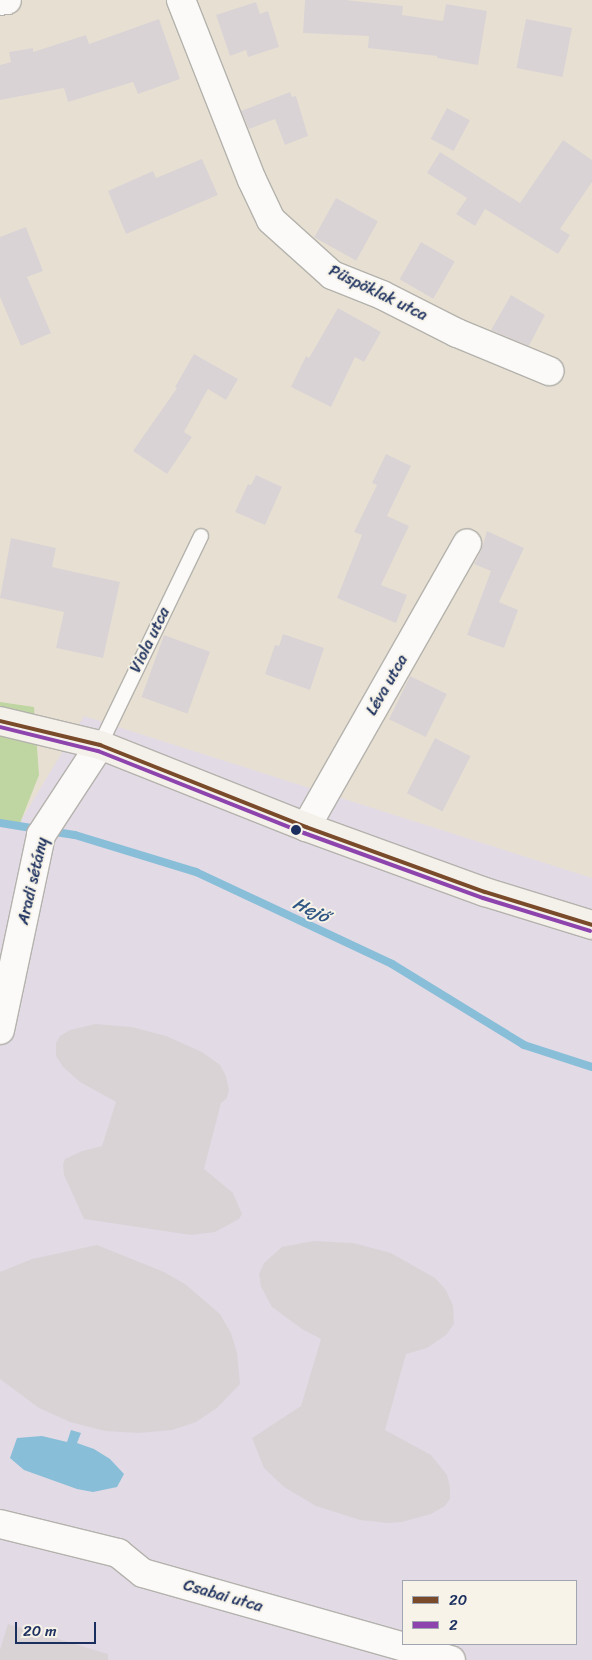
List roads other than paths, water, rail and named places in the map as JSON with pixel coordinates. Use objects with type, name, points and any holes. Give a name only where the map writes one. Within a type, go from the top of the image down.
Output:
[{"type":"street","points":[[0,1],[7,0]]},
{"type":"street","name":"Püspöklak utca","points":[[181,0],[252,180],[271,220],[332,275],[382,294],[457,332],[550,371]]},
{"type":"street","name":"Léva utca","points":[[306,826],[467,544]]},
{"type":"street","points":[[0,721],[100,745],[306,826],[486,892],[592,925]]},
{"type":"street","name":"Aradi sétány","points":[[0,1030],[41,835],[100,745]]},
{"type":"street","name":"Csabai utca","points":[[0,1524],[118,1553],[143,1573],[451,1660]]},
{"type":"lane","name":"Viola utca","points":[[100,745],[201,536]]},
{"type":"water","points":[[71,1430],[81,1433],[77,1443],[94,1449],[110,1459],[124,1474],[117,1487],[93,1492],[77,1489],[24,1470],[10,1458],[17,1438],[42,1436],[67,1442]]},
{"type":"waterway","name":"Hejő","points":[[0,823],[38,829]]},
{"type":"waterway","name":"Hejő","points":[[49,831],[75,835],[196,872],[392,964],[524,1045],[592,1067]]}]
